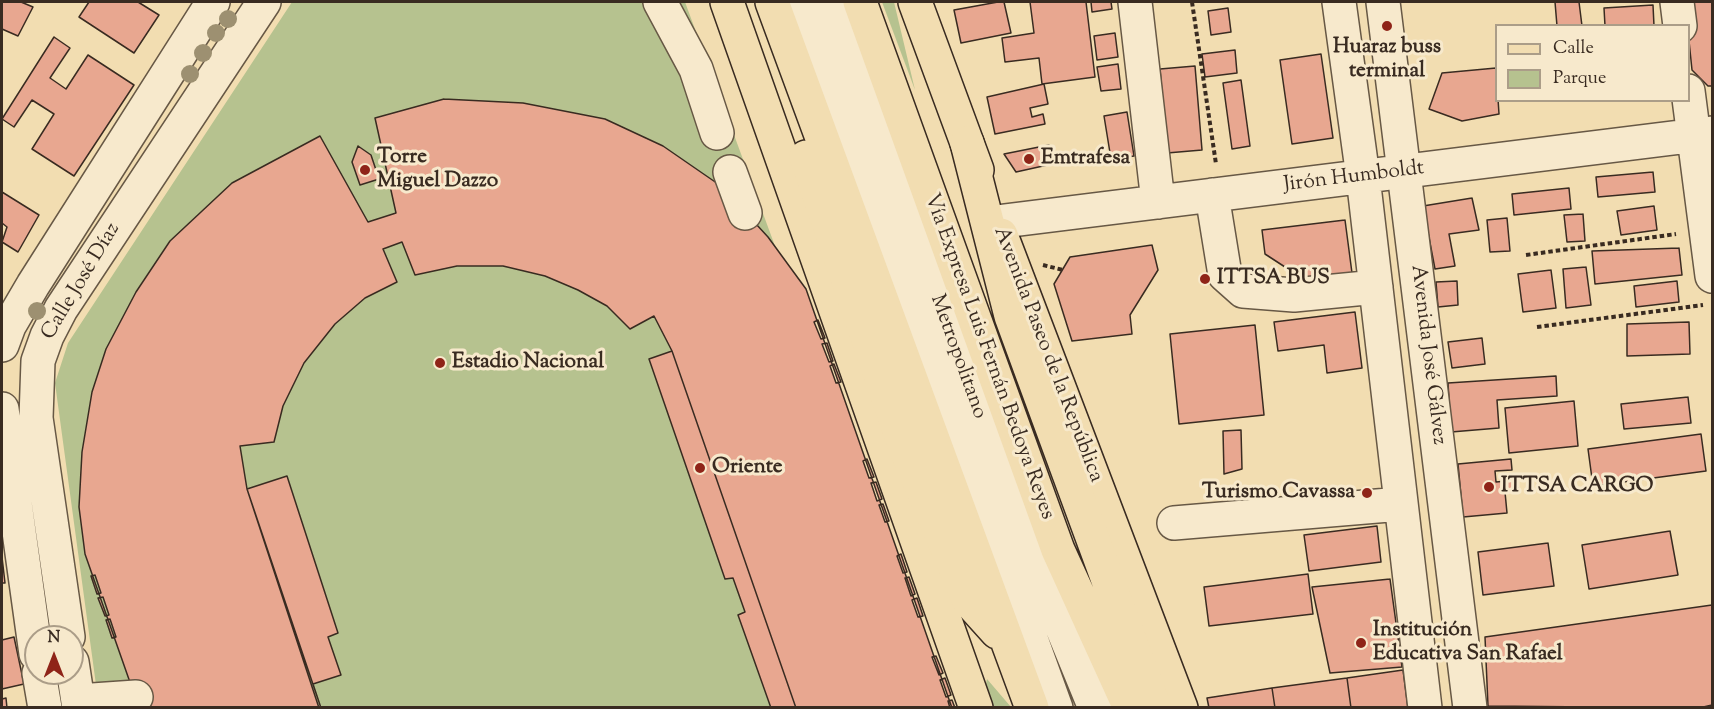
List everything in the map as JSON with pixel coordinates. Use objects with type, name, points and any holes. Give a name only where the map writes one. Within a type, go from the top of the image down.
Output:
[{"type":"main road","points":[[727,2],[976,708]]},
{"type":"main road","points":[[754,2],[905,447],[969,601],[1010,647]]},
{"type":"main road","points":[[772,2],[1032,708]]},
{"type":"main road","name":"Vía Expresa Luis Fernán Bedoya Reyes","points":[[860,2],[1058,550],[1130,708]]},
{"type":"main road","name":"Avenida Paseo de la República","points":[[915,2],[1181,708]]},
{"type":"main road","points":[[967,143],[1011,316],[1155,708]]},
{"type":"street","name":"Calle José Díaz","points":[[2,345],[9,326],[29,292],[213,2]]},
{"type":"street","name":"Calle José Díaz","points":[[66,625],[36,418],[38,361],[47,336],[61,309],[264,2]]},
{"type":"street","points":[[660,2],[696,69],[717,133]]},
{"type":"street","name":"Metropolitano","points":[[802,2],[1056,708]]},
{"type":"street","name":"Metropolitano","points":[[830,2],[993,459],[1095,708]]},
{"type":"street","points":[[1136,2],[1158,202]]},
{"type":"street","name":"Avenida José Gálvez","points":[[1339,2],[1363,177],[1425,708]]},
{"type":"street","name":"Avenida José Gálvez","points":[[1383,2],[1470,708]]},
{"type":"street","points":[[1677,2],[1680,24]]},
{"type":"street","points":[[1690,94],[1703,134],[1707,230],[1713,276]]},
{"type":"street","name":"Jirón Humboldt","points":[[996,222],[1703,134]]},
{"type":"street","points":[[730,171],[745,213]]},
{"type":"street","points":[[1216,195],[1226,275],[1244,291],[1294,295],[1376,287]]},
{"type":"street","points":[[2,365],[38,361]]},
{"type":"street","points":[[2,409],[32,625]]},
{"type":"street","points":[[1174,523],[1401,504]]},
{"type":"street","points":[[84,679],[101,702]]},
{"type":"street","points":[[41,685],[45,708]]},
{"type":"path","points":[[1192,2],[1216,195]]},
{"type":"path","points":[[1526,255],[1707,230]]},
{"type":"path","points":[[1537,327],[1713,304]]},
{"type":"green space","name":"Estadio Nacional","points":[[292,2],[685,2],[945,707],[99,707],[55,383],[68,343]]},
{"type":"green space","points":[[882,2],[894,2],[915,90]]},
{"type":"green space","points":[[987,679],[1011,707],[987,707],[983,696]]},
{"type":"building","points":[[2,2],[21,2],[33,7],[18,36],[2,29]]},
{"type":"building","points":[[89,2],[138,2],[159,15],[134,53],[79,17]]},
{"type":"building","points":[[1004,2],[1011,33],[961,43],[954,10]]},
{"type":"building","points":[[1030,2],[1086,2],[1095,77],[1042,84],[1039,58],[1005,62],[1002,38],[1034,33]]},
{"type":"building","points":[[1091,2],[1111,2],[1112,9],[1092,12]]},
{"type":"building","points":[[1555,2],[1579,2],[1582,24],[1557,24]]},
{"type":"building","points":[[1685,2],[1712,2],[1712,86],[1708,86],[1692,70],[1690,24],[1687,24]]},
{"type":"building","points":[[1653,5],[1654,24],[1605,24],[1604,8]]},
{"type":"building","points":[[1228,8],[1231,32],[1211,35],[1208,11]]},
{"type":"building","points":[[1115,33],[1118,57],[1097,60],[1094,36]]},
{"type":"building","points":[[54,37],[70,48],[50,78],[66,89],[88,55],[134,85],[74,176],[32,149],[54,114],[32,100],[14,127],[2,119]]},
{"type":"building","points":[[1235,50],[1237,73],[1205,77],[1202,54]]},
{"type":"building","points":[[1321,54],[1333,138],[1292,144],[1280,60]]},
{"type":"building","points":[[1118,64],[1121,89],[1101,91],[1097,67]]},
{"type":"building","points":[[1195,66],[1202,150],[1167,153],[1160,69]]},
{"type":"building","points":[[1495,68],[1495,102],[1498,102],[1499,114],[1462,121],[1429,109],[1442,73]]},
{"type":"building","points":[[1241,80],[1250,146],[1232,149],[1223,83]]},
{"type":"building","points":[[1044,84],[1048,104],[1030,108],[1032,117],[1043,114],[1045,124],[995,134],[987,97]]},
{"type":"building","points":[[444,99],[523,103],[605,119],[663,146],[721,186],[768,237],[806,289],[952,708],[796,708],[672,351],[654,316],[630,329],[607,306],[578,290],[545,276],[503,266],[457,266],[415,275],[402,242],[383,249],[397,282],[365,298],[335,324],[304,363],[283,406],[274,442],[240,446],[247,489],[319,708],[139,708],[85,554],[79,507],[82,452],[92,392],[106,349],[136,292],[170,241],[232,183],[320,136],[368,222],[396,213],[375,118]]},
{"type":"building","points":[[1127,112],[1134,156],[1111,159],[1104,116]]},
{"type":"building","name":"Emtrafesa","points":[[1049,145],[1052,164],[1016,172],[1004,154]]},
{"type":"building","name":"Torre Miguel Dazzo","points":[[358,146],[371,155],[379,179],[360,185],[352,162]]},
{"type":"building","points":[[1653,172],[1655,192],[1598,197],[1596,177]]},
{"type":"building","points":[[1569,188],[1571,209],[1514,215],[1512,194]]},
{"type":"building","points":[[2,192],[39,215],[18,252],[2,242],[7,227],[2,223]]},
{"type":"building","points":[[1472,198],[1479,230],[1449,234],[1455,266],[1435,269],[1423,206]]},
{"type":"building","points":[[1654,206],[1657,230],[1621,235],[1617,211]]},
{"type":"building","points":[[1583,214],[1585,241],[1567,242],[1564,215]]},
{"type":"building","points":[[1507,218],[1510,251],[1490,252],[1487,220]]},
{"type":"building","points":[[1345,220],[1352,273],[1305,280],[1265,254],[1262,230]]},
{"type":"building","points":[[1152,245],[1158,270],[1130,315],[1132,334],[1072,341],[1054,284],[1070,257]]},
{"type":"building","points":[[1679,248],[1682,275],[1595,284],[1592,251]]},
{"type":"building","points":[[1586,267],[1591,305],[1566,308],[1563,269]]},
{"type":"building","points":[[1551,270],[1556,308],[1523,312],[1518,274]]},
{"type":"building","points":[[1457,281],[1458,305],[1438,307],[1436,282]]},
{"type":"building","points":[[1677,281],[1679,302],[1636,307],[1634,286]]},
{"type":"building","points":[[1355,312],[1362,368],[1327,373],[1324,345],[1278,351],[1274,322]]},
{"type":"building","points":[[818,320],[825,338],[821,339],[814,322]]},
{"type":"building","points":[[1689,322],[1690,354],[1627,356],[1627,324]]},
{"type":"building","points":[[1255,325],[1264,415],[1179,424],[1170,334]]},
{"type":"building","points":[[1482,338],[1485,364],[1452,368],[1448,342]]},
{"type":"building","points":[[827,343],[833,361],[829,362],[822,344]]},
{"type":"building","name":"Oriente","points":[[672,351],[796,708],[771,708],[738,615],[745,612],[733,578],[725,579],[649,359]]},
{"type":"building","points":[[834,364],[841,382],[836,383],[830,366]]},
{"type":"building","points":[[1556,376],[1557,396],[1497,400],[1499,428],[1451,432],[1448,383]]},
{"type":"building","points":[[1688,397],[1691,423],[1624,429],[1621,404]]},
{"type":"building","points":[[1574,401],[1578,446],[1509,453],[1505,408]]},
{"type":"building","points":[[1241,430],[1242,469],[1224,474],[1223,431]]},
{"type":"building","points":[[1701,434],[1706,471],[1593,486],[1588,449]]},
{"type":"building","points":[[867,459],[874,477],[869,478],[863,461]]},
{"type":"building","name":"ITTSA CARGO","points":[[1511,459],[1512,470],[1495,471],[1496,482],[1517,480],[1518,491],[1505,492],[1507,513],[1463,517],[1458,464]]},
{"type":"building","points":[[287,476],[338,633],[328,637],[341,675],[313,684],[321,708],[247,489]]},
{"type":"building","points":[[876,482],[882,499],[877,501],[871,483]]},
{"type":"building","points":[[883,504],[889,521],[885,522],[879,505]]},
{"type":"building","points":[[1377,526],[1381,562],[1309,571],[1304,535]]},
{"type":"building","points":[[1670,531],[1678,575],[1589,589],[1582,545]]},
{"type":"building","points":[[1548,543],[1554,586],[1483,595],[1478,552]]},
{"type":"building","points":[[901,554],[907,572],[903,573],[897,556]]},
{"type":"building","points":[[2,557],[5,583],[2,583]]},
{"type":"building","points":[[1308,574],[1313,614],[1209,626],[1204,587]]},
{"type":"building","points":[[95,575],[101,593],[97,594],[91,576]]},
{"type":"building","points":[[909,577],[915,594],[911,596],[905,578]]},
{"type":"building","name":"Institución Educativa San Rafael","points":[[1390,579],[1402,667],[1330,673],[1312,587]]},
{"type":"building","points":[[103,597],[109,615],[105,616],[98,598]]},
{"type":"building","points":[[917,598],[923,616],[918,617],[912,600]]},
{"type":"building","points":[[1712,605],[1712,705],[1699,708],[1488,706],[1485,637]]},
{"type":"building","points":[[110,619],[116,637],[112,638],[106,620]]},
{"type":"building","points":[[14,637],[24,684],[2,689],[2,640]]},
{"type":"building","points":[[936,656],[943,673],[939,675],[932,657]]},
{"type":"building","points":[[1403,670],[1408,708],[1351,708],[1347,678]]},
{"type":"building","points":[[945,678],[951,695],[946,697],[940,680]]},
{"type":"building","points":[[1347,678],[1351,708],[1275,708],[1272,688]]},
{"type":"building","points":[[1272,688],[1275,708],[1209,708],[1207,698]]},
{"type":"building","points":[[6,698],[7,708],[2,708],[2,699]]},
{"type":"building","points":[[952,700],[955,708],[950,708],[948,701]]},
{"type":"place","name":"Huaraz buss terminal","points":[[1387,26]]},
{"type":"place","name":"Emtrafesa","points":[[1029,159]]},
{"type":"place","name":"Torre Miguel Dazzo","points":[[365,170]]},
{"type":"place","name":"ITTSA BUS","points":[[1205,279]]},
{"type":"place","name":"Estadio Nacional","points":[[440,363]]},
{"type":"place","name":"Oriente","points":[[700,468]]},
{"type":"place","name":"ITTSA CARGO","points":[[1489,487]]},
{"type":"place","name":"Turismo Cavassa","points":[[1367,493]]},
{"type":"place","name":"Institución Educativa San Rafael","points":[[1361,643]]}]
